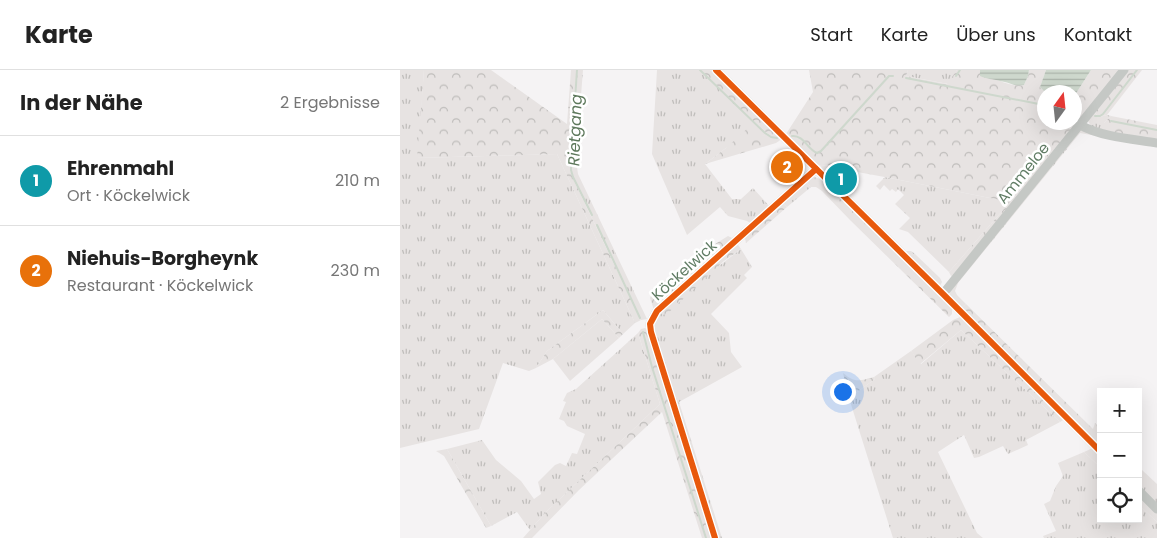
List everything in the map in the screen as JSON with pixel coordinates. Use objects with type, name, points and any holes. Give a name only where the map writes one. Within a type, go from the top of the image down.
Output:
[{"type":"street","points":[[716,70],[1097,448]]},
{"type":"street","name":"Ammeloe","points":[[1082,122],[1124,70]]},
{"type":"street","points":[[1082,126],[1101,133],[1157,143]]},
{"type":"street","name":"Ammeloe","points":[[943,294],[1076,130]]},
{"type":"street","name":"Köckelwick","points":[[715,538],[650,324],[657,311],[816,169]]},
{"type":"street","points":[[1142,494],[1157,509]]},
{"type":"green space","points":[[400,70],[424,70],[418,158],[557,154],[635,323],[623,334],[603,310],[547,351],[536,368],[529,371],[503,363],[479,429],[400,448]]},
{"type":"green space","points":[[424,70],[491,70],[567,124],[571,70],[578,70],[570,170],[641,320],[635,323],[557,154],[417,158]]},
{"type":"green space","points":[[578,70],[583,70],[576,160],[578,174],[647,319],[641,320],[570,170]]},
{"type":"green space","points":[[657,70],[701,70],[769,135],[726,148],[705,164],[732,199],[741,199],[753,188],[770,207],[750,223],[728,216],[720,207],[687,235],[652,154]]},
{"type":"green space","points":[[701,70],[710,70],[780,140],[776,143],[705,164],[750,126],[762,136],[768,134]]},
{"type":"green space","points":[[809,70],[908,70],[906,76],[947,84],[957,70],[980,70],[1001,81],[1018,86],[1024,85],[1029,70],[1046,70],[1041,85],[1037,85],[1037,130],[1072,130],[955,275],[951,276],[949,272],[1010,202],[830,165],[821,166],[815,163],[786,134],[813,92]]},
{"type":"green space","points":[[908,70],[957,70],[948,84],[906,76]]},
{"type":"green space","points":[[1091,70],[1120,70],[1082,117],[1081,85]]},
{"type":"green space","points":[[1126,70],[1142,70],[1107,115],[1099,117],[1093,111]]},
{"type":"green space","points":[[1093,111],[1099,117],[1111,116],[1104,123],[1113,133],[1091,126],[1088,121]]},
{"type":"green space","points":[[1111,116],[1157,125],[1157,141],[1113,133],[1104,127],[1104,123]]},
{"type":"green space","points":[[1081,130],[1157,145],[1157,147],[1080,133],[958,283],[955,291],[966,304],[960,309],[950,296],[950,291],[1078,131]]},
{"type":"green space","points":[[830,165],[852,171],[843,191],[823,172],[821,166]]},
{"type":"green space","points":[[813,177],[822,180],[834,191],[952,309],[952,314],[949,317],[822,191],[816,187],[811,187],[805,181]]},
{"type":"green space","points":[[885,177],[1010,202],[949,272],[908,232],[899,229],[910,218],[895,204],[904,195],[898,189],[896,192],[892,189],[890,191],[884,185],[880,190],[876,186]]},
{"type":"green space","points":[[805,181],[811,187],[787,207],[781,202]]},
{"type":"green space","points":[[781,202],[787,207],[746,243],[745,238]]},
{"type":"green space","points":[[728,236],[734,239],[654,310],[650,298],[654,289],[668,278],[684,270],[712,246]]},
{"type":"green space","points":[[736,242],[741,249],[724,261],[666,315],[658,313]]},
{"type":"green space","points":[[741,249],[752,267],[744,275],[747,278],[711,314],[729,333],[731,352],[742,367],[679,402],[722,538],[718,538],[654,338],[654,320],[658,313]]},
{"type":"green space","points":[[907,251],[915,254],[940,278],[942,282],[940,286],[905,253]]},
{"type":"green space","points":[[966,304],[1093,429],[1095,423],[1097,425],[1097,444],[960,309]]},
{"type":"green space","points":[[603,310],[623,334],[619,338],[602,319],[553,359],[536,368],[547,351]]},
{"type":"green space","points":[[960,317],[1065,419],[1060,422],[961,330],[920,364],[911,351],[953,320]]},
{"type":"green space","points":[[602,319],[619,338],[570,381],[553,359]]},
{"type":"green space","points":[[645,328],[648,330],[714,538],[702,538],[662,412],[579,490],[532,538],[523,538],[546,512],[660,404],[638,333],[641,329]]},
{"type":"green space","points":[[961,330],[1060,422],[1026,440],[1028,445],[1008,454],[1003,446],[974,458],[964,435],[938,452],[977,533],[983,538],[893,538],[849,398],[875,379],[874,377],[911,351],[921,364]]},
{"type":"green space","points":[[638,333],[660,404],[546,512],[530,530],[517,512],[491,526],[447,449],[482,440],[496,460],[521,481],[534,499],[541,494],[538,482],[555,465],[560,463],[566,466],[572,453],[577,454],[585,434],[567,426],[564,421],[559,419],[566,402],[563,401],[567,393],[576,389]]},
{"type":"green space","points":[[843,373],[854,380],[874,377],[875,379],[849,398]]},
{"type":"green space","points":[[1093,448],[1097,452],[1097,464],[1084,452]]},
{"type":"green space","points":[[447,449],[491,526],[486,528],[444,456],[436,451]]},
{"type":"green space","points":[[1084,452],[1097,464],[1097,523],[1142,523],[1142,508],[1157,522],[1157,538],[1044,538],[1043,536],[1056,531],[1044,504],[1050,501],[1056,486],[1063,476],[1058,463]]},
{"type":"green space","points":[[1142,470],[1157,484],[1157,505],[1142,490]]},
{"type":"green space","points":[[1142,498],[1157,512],[1157,522],[1142,508]]},
{"type":"shaded area","points":[[980,70],[1029,70],[1024,85],[1014,85],[982,77],[980,76]]},
{"type":"shaded area","points":[[1046,70],[1091,70],[1081,85],[1041,85]]},
{"type":"waterway","name":"Rietgang","points":[[577,70],[571,170],[592,215]]},
{"type":"waterway","points":[[700,70],[765,133],[777,138]]},
{"type":"waterway","points":[[956,76],[960,70]]},
{"type":"waterway","points":[[1095,116],[1103,114],[1137,70]]},
{"type":"waterway","points":[[792,136],[803,140],[817,153],[821,151],[889,76],[893,76]]},
{"type":"waterway","points":[[906,78],[1037,104]]},
{"type":"waterway","points":[[1111,121],[1157,130]]},
{"type":"waterway","name":"Rietgang","points":[[597,225],[640,318]]},
{"type":"waterway","name":"Rietgang","points":[[643,332],[652,367],[706,538]]},
{"type":"cycle path","points":[[716,70],[1097,448]]},
{"type":"cycle path","points":[[715,538],[650,324],[657,311],[816,169]]},
{"type":"place","name":"Niehuis-Borgheynk","points":[[787,167]]},
{"type":"place","name":"Ehrenmahl","points":[[841,179]]}]
